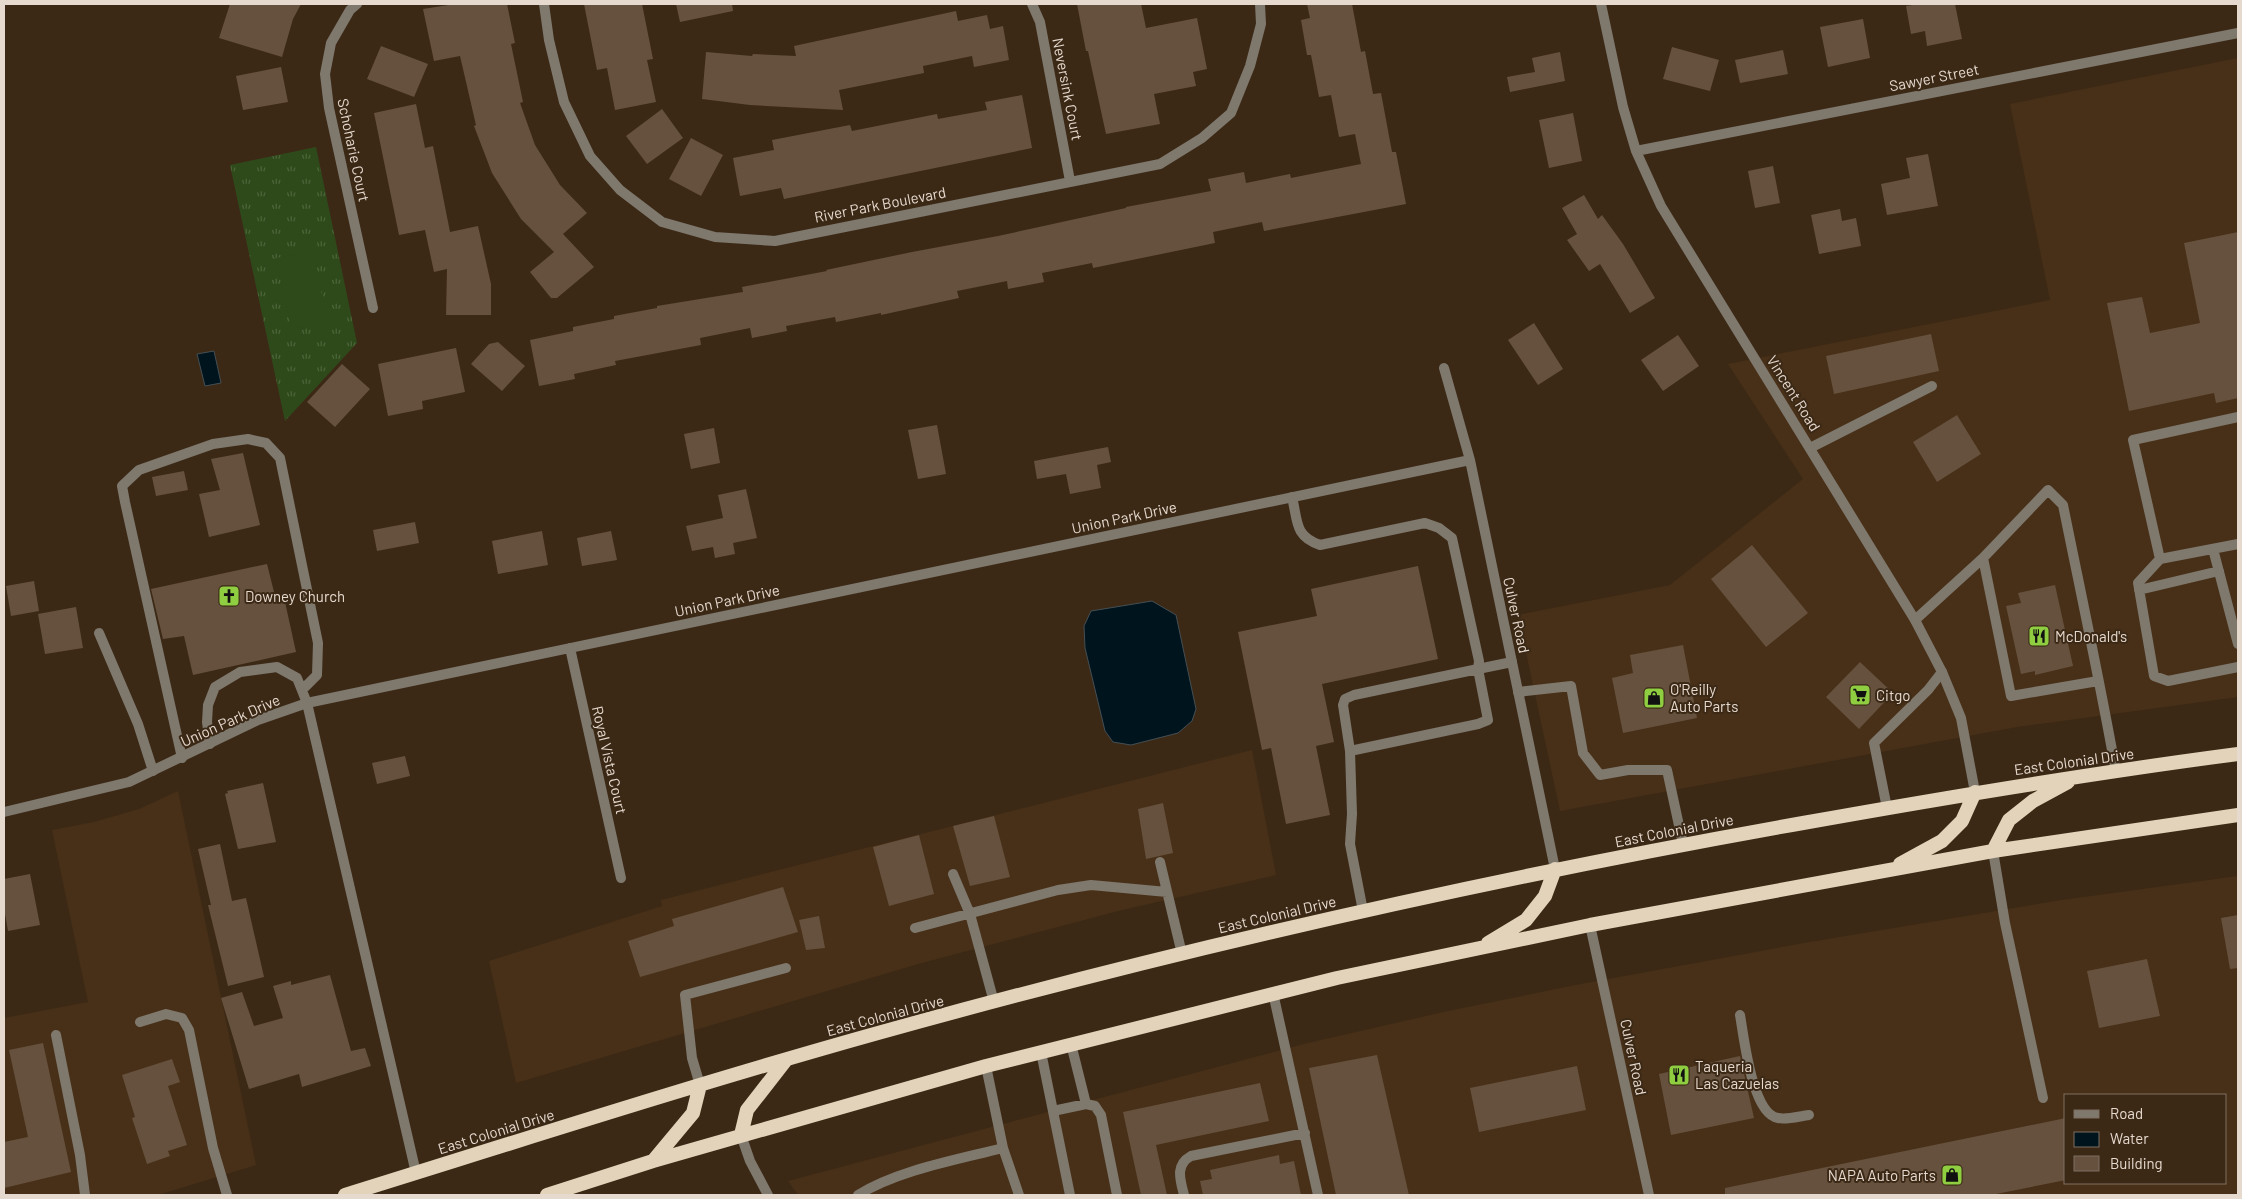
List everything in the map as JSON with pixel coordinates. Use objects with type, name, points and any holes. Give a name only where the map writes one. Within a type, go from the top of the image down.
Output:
[{"type":"highway","name":"East Colonial Drive","points":[[345,1195],[786,1060],[994,1002],[1182,954],[1363,911],[1555,869],[1684,844],[1975,792],[2238,754]]},
{"type":"highway","points":[[1993,851],[2009,820],[2033,801],[2077,777]]},
{"type":"highway","points":[[1888,870],[1942,842],[1962,821],[1975,792]]},
{"type":"highway","points":[[547,1195],[653,1161],[986,1066],[1337,978],[1590,925],[1993,851],[2238,815]]},
{"type":"highway","points":[[1479,948],[1526,920],[1545,896],[1555,869]]},
{"type":"highway","points":[[741,1136],[747,1110],[786,1060]]},
{"type":"highway","points":[[653,1161],[693,1113],[700,1085]]},
{"type":"street","name":"Schoharie Court","points":[[357,4],[350,10],[331,43],[325,74],[329,108],[373,308]]},
{"type":"street","name":"River Park Boulevard","points":[[544,4],[549,40],[564,102],[590,156],[620,190],[662,222],[714,237],[775,241],[1160,164],[1202,138],[1231,113],[1250,66],[1261,24],[1260,4]]},
{"type":"street","name":"Neversink Court","points":[[1032,4],[1040,22],[1070,181]]},
{"type":"street","name":"Vincent Road","points":[[1601,4],[1623,107],[1636,151],[1660,206],[1915,620],[1942,672],[1961,718],[1975,792]]},
{"type":"street","name":"Sawyer Street","points":[[1636,151],[2238,33]]},
{"type":"street","name":"Culver Road","points":[[1444,368],[1470,460],[1555,869]]},
{"type":"street","points":[[1810,448],[1932,386]]},
{"type":"street","points":[[2160,559],[2133,440],[2238,417]]},
{"type":"street","points":[[182,758],[124,502],[122,486],[139,470],[213,444],[248,439],[266,443],[280,458],[318,643],[317,675],[302,690]]},
{"type":"street","name":"Union Park Drive","points":[[4,812],[129,782],[258,720],[307,703],[1470,460]]},
{"type":"street","points":[[1915,620],[1982,558],[2048,490],[2062,505],[2116,772]]},
{"type":"street","points":[[1292,497],[1299,532],[1308,541],[1320,545],[1425,523],[1439,528],[1452,538],[1479,661],[1478,669],[1488,720],[1478,724],[1350,751]]},
{"type":"street","points":[[2238,544],[2160,559],[2138,583],[2154,676],[2168,681],[2238,667]]},
{"type":"street","points":[[2213,549],[2238,644]]},
{"type":"street","points":[[1982,558],[2011,696],[2098,681]]},
{"type":"street","points":[[2139,590],[2219,571]]},
{"type":"street","points":[[99,633],[138,724],[153,771]]},
{"type":"street","name":"Royal Vista Court","points":[[570,648],[621,878]]},
{"type":"street","points":[[1363,911],[1350,844],[1352,814],[1350,751],[1343,704],[1345,699],[1354,695],[1512,662]]},
{"type":"street","points":[[210,744],[207,722],[208,705],[215,686],[240,672],[277,667],[297,678],[307,703],[416,1173]]},
{"type":"street","points":[[1887,808],[1874,743],[1928,690],[1942,672]]},
{"type":"street","points":[[1518,692],[1571,686],[1583,753],[1600,775],[1628,770],[1667,770],[1684,844]]},
{"type":"street","points":[[1993,851],[2005,923],[2042,1098]]},
{"type":"street","points":[[1160,862],[1182,954]]},
{"type":"street","points":[[953,874],[970,914],[994,1002]]},
{"type":"street","points":[[915,928],[1058,890],[1091,885],[1167,892]]},
{"type":"street","name":"Culver Road","points":[[1590,925],[1649,1195]]},
{"type":"street","points":[[700,1085],[692,1058],[685,995],[786,968]]},
{"type":"street","points":[[1273,993],[1318,1195]]},
{"type":"street","points":[[140,1022],[166,1014],[182,1018],[189,1030],[213,1148],[227,1195]]},
{"type":"street","points":[[1740,1015],[1752,1079],[1764,1109],[1777,1118],[1809,1115]]},
{"type":"street","points":[[56,1035],[80,1155],[82,1195]]},
{"type":"street","points":[[1071,1044],[1086,1104]]},
{"type":"street","points":[[1041,1052],[1070,1195]]},
{"type":"street","points":[[986,1066],[1003,1148],[1019,1195]]},
{"type":"street","points":[[1053,1111],[1086,1104],[1095,1106],[1101,1114],[1117,1195]]},
{"type":"street","points":[[1184,1195],[1179,1170],[1181,1164],[1191,1156],[1305,1133]]},
{"type":"street","points":[[741,1136],[750,1162],[768,1195]]},
{"type":"street","points":[[858,1195],[875,1184],[940,1164],[1003,1148]]},
{"type":"shaded area","points":[[2238,58],[2238,697],[2017,727],[1560,811],[1518,615],[1670,585],[1803,479],[1728,364],[2050,300],[2010,104]]},
{"type":"shaded area","points":[[1252,750],[1276,875],[1122,910],[918,964],[516,1083],[489,961],[662,906],[661,900]]},
{"type":"shaded area","points":[[178,791],[256,1165],[158,1195],[4,1195],[4,1018],[88,1002],[52,830],[94,822],[139,809]]},
{"type":"shaded area","points":[[2238,876],[2238,1195],[798,1195],[788,1181],[1308,1043],[1448,1011],[1581,984],[1804,943],[2062,900]]},
{"type":"green space","points":[[316,147],[357,343],[285,421],[230,165]]},
{"type":"green space","points":[[312,251],[328,321],[291,328],[276,258]]},
{"type":"water","points":[[214,351],[221,383],[205,386],[197,354]]},
{"type":"water","points":[[1152,601],[1176,615],[1196,709],[1192,721],[1178,733],[1131,745],[1113,742],[1105,731],[1085,648],[1084,626],[1091,611]]},
{"type":"building","points":[[230,4],[301,4],[293,19],[282,57],[219,38]]},
{"type":"building","points":[[455,4],[507,4],[515,43],[511,44],[523,102],[520,103],[535,145],[560,185],[587,213],[563,234],[594,267],[557,298],[551,298],[530,272],[554,252],[521,219],[492,173],[474,126],[476,125],[460,56],[434,61],[423,9]]},
{"type":"building","points":[[584,4],[642,4],[653,59],[647,60],[656,102],[615,110],[607,68],[597,70]]},
{"type":"building","points":[[676,4],[732,4],[733,11],[680,22]]},
{"type":"building","points":[[1077,4],[1141,4],[1146,28],[1197,18],[1207,69],[1193,72],[1196,86],[1154,94],[1160,124],[1106,134]]},
{"type":"building","points":[[1307,4],[1352,4],[1361,52],[1365,51],[1373,94],[1381,93],[1392,152],[1396,152],[1406,204],[1264,231],[1262,222],[1213,232],[1215,243],[1093,268],[1092,263],[1042,273],[1044,282],[1008,289],[1007,281],[957,291],[959,298],[881,315],[881,313],[836,322],[835,317],[786,326],[787,331],[752,338],[750,328],[700,338],[701,345],[615,361],[616,365],[574,374],[575,379],[539,386],[530,340],[573,331],[573,327],[614,319],[614,316],[657,308],[657,306],[743,292],[742,287],[1211,191],[1208,179],[1244,172],[1246,183],[1290,174],[1291,178],[1361,164],[1355,134],[1339,137],[1331,95],[1319,97],[1311,55],[1307,55],[1301,20],[1310,18]]},
{"type":"building","points":[[1955,4],[1962,39],[1927,46],[1925,31],[1911,34],[1906,6]]},
{"type":"building","points":[[956,11],[958,21],[987,15],[990,29],[1003,26],[1009,60],[974,67],[972,56],[923,66],[924,73],[839,90],[843,110],[750,105],[702,99],[706,52],[752,56],[753,54],[796,56],[794,46]]},
{"type":"building","points":[[1863,19],[1870,58],[1828,67],[1820,27]]},
{"type":"building","points":[[381,46],[428,64],[414,97],[367,79]]},
{"type":"building","points":[[1672,47],[1719,60],[1710,91],[1663,79]]},
{"type":"building","points":[[1783,50],[1788,74],[1740,83],[1735,60]]},
{"type":"building","points":[[1560,52],[1565,81],[1510,92],[1507,77],[1535,72],[1532,58]]},
{"type":"building","points":[[281,67],[288,102],[243,110],[236,76]]},
{"type":"building","points":[[1022,95],[1032,148],[784,199],[781,188],[740,196],[733,158],[774,150],[772,140],[850,125],[852,131],[937,114],[938,119],[987,110],[985,102]]},
{"type":"building","points":[[416,104],[425,148],[433,146],[450,232],[478,226],[491,284],[491,315],[446,315],[447,269],[434,272],[425,230],[399,235],[374,113]]},
{"type":"building","points":[[662,109],[683,138],[647,164],[626,136]]},
{"type":"building","points":[[1573,113],[1582,161],[1549,168],[1539,120]]},
{"type":"building","points":[[691,138],[723,155],[701,196],[669,179]]},
{"type":"building","points":[[1928,154],[1938,206],[1887,215],[1881,184],[1910,178],[1906,158]]},
{"type":"building","points":[[1773,166],[1780,203],[1755,208],[1748,171]]},
{"type":"building","points":[[1584,195],[1598,219],[1602,215],[1623,244],[1655,298],[1630,313],[1600,264],[1589,271],[1567,240],[1577,234],[1562,208]]},
{"type":"building","points":[[1840,209],[1842,221],[1856,218],[1861,246],[1819,254],[1811,215]]},
{"type":"building","points":[[2238,232],[2238,398],[2216,403],[2214,393],[2129,411],[2107,303],[2142,297],[2150,333],[2200,323],[2184,243]]},
{"type":"building","points":[[1534,323],[1563,369],[1538,385],[1508,340]]},
{"type":"building","points":[[1931,334],[1939,371],[1834,394],[1826,356]]},
{"type":"building","points":[[1678,335],[1699,366],[1663,391],[1641,360]]},
{"type":"building","points":[[498,342],[525,366],[502,391],[471,364],[489,344]]},
{"type":"building","points":[[456,348],[465,392],[422,401],[423,409],[388,416],[378,364]]},
{"type":"building","points":[[342,364],[370,389],[335,427],[307,402]]},
{"type":"building","points":[[1957,415],[1981,454],[1937,482],[1913,442]]},
{"type":"building","points":[[937,425],[946,474],[918,479],[908,430]]},
{"type":"building","points":[[714,428],[720,463],[691,469],[684,434]]},
{"type":"building","points":[[1108,447],[1111,462],[1097,465],[1101,488],[1070,494],[1066,474],[1037,479],[1034,461]]},
{"type":"building","points":[[243,453],[260,525],[209,537],[199,494],[220,490],[211,459]]},
{"type":"building","points":[[184,471],[188,490],[156,496],[152,477]]},
{"type":"building","points":[[746,489],[757,538],[733,543],[735,554],[715,558],[713,547],[692,551],[686,526],[723,518],[718,495]]},
{"type":"building","points":[[415,522],[419,543],[377,551],[373,530]]},
{"type":"building","points":[[542,531],[548,565],[498,574],[492,541]]},
{"type":"building","points":[[611,531],[617,560],[582,566],[577,538]]},
{"type":"building","points":[[1752,545],[1808,613],[1766,647],[1711,579]]},
{"type":"building","points":[[267,564],[277,604],[285,602],[296,652],[193,675],[184,636],[163,639],[151,589]]},
{"type":"building","points":[[1418,566],[1438,659],[1322,684],[1334,742],[1316,746],[1330,815],[1286,824],[1271,748],[1262,750],[1238,632],[1317,616],[1311,589]]},
{"type":"building","points":[[34,581],[39,611],[11,616],[6,586]]},
{"type":"building","name":"McDonald's","points":[[2055,585],[2073,666],[2035,675],[2035,671],[2021,674],[2006,606],[2021,603],[2018,593]]},
{"type":"building","points":[[76,607],[83,648],[45,654],[38,614]]},
{"type":"building","name":"O'Reilly Auto Parts","points":[[1683,645],[1697,718],[1623,733],[1612,678],[1633,673],[1630,655]]},
{"type":"building","name":"Citgo","points":[[1860,662],[1893,693],[1859,729],[1826,697]]},
{"type":"building","points":[[405,756],[410,776],[377,784],[372,763]]},
{"type":"building","points":[[263,783],[276,842],[238,849],[225,794],[228,793],[227,791]]},
{"type":"building","points":[[1163,803],[1173,853],[1146,859],[1138,809]]},
{"type":"building","points":[[994,816],[1010,877],[970,886],[953,826]]},
{"type":"building","points":[[919,835],[934,894],[889,906],[873,847]]},
{"type":"building","points":[[220,844],[232,901],[246,898],[264,977],[228,986],[208,905],[211,905],[198,849]]},
{"type":"building","points":[[30,874],[40,925],[8,931],[4,908],[4,879]]},
{"type":"building","points":[[783,887],[798,932],[640,977],[628,941],[674,926],[672,919]]},
{"type":"building","points":[[2238,915],[2238,968],[2230,969],[2221,918]]},
{"type":"building","points":[[819,916],[825,948],[806,950],[799,920]]},
{"type":"building","points":[[2147,959],[2160,1016],[2099,1028],[2087,971]]},
{"type":"building","points":[[330,975],[351,1051],[365,1048],[371,1066],[302,1087],[299,1074],[249,1089],[221,998],[242,992],[254,1026],[283,1018],[273,986],[291,981],[291,985]]},
{"type":"building","points":[[43,1043],[71,1172],[4,1188],[4,1142],[28,1137],[9,1050]]},
{"type":"building","points":[[1377,1055],[1409,1195],[1336,1195],[1309,1068]]},
{"type":"building","points":[[1740,1056],[1754,1118],[1671,1135],[1659,1074]]},
{"type":"building","points":[[172,1059],[180,1082],[168,1086],[187,1145],[168,1151],[170,1156],[147,1164],[132,1118],[135,1117],[122,1075]]},
{"type":"building","points":[[1577,1066],[1586,1110],[1479,1132],[1470,1088]]},
{"type":"building","points":[[1260,1083],[1269,1121],[1156,1145],[1167,1195],[1141,1195],[1123,1112]]},
{"type":"building","points":[[2064,1118],[2064,1180],[1991,1195],[1725,1195],[1725,1188]]},
{"type":"building","points":[[1279,1155],[1280,1164],[1294,1161],[1301,1195],[1203,1195],[1200,1181],[1212,1179],[1210,1170]]},
{"type":"place","name":"Downey Church","points":[[229,596]]},
{"type":"place","name":"McDonald's","points":[[2039,636]]},
{"type":"place","name":"Citgo","points":[[1860,695]]},
{"type":"place","name":"O'Reilly Auto Parts","points":[[1654,698]]},
{"type":"place","name":"Taqueria Las Cazuelas","points":[[1679,1075]]},
{"type":"place","name":"NAPA Auto Parts","points":[[1952,1175]]}]
